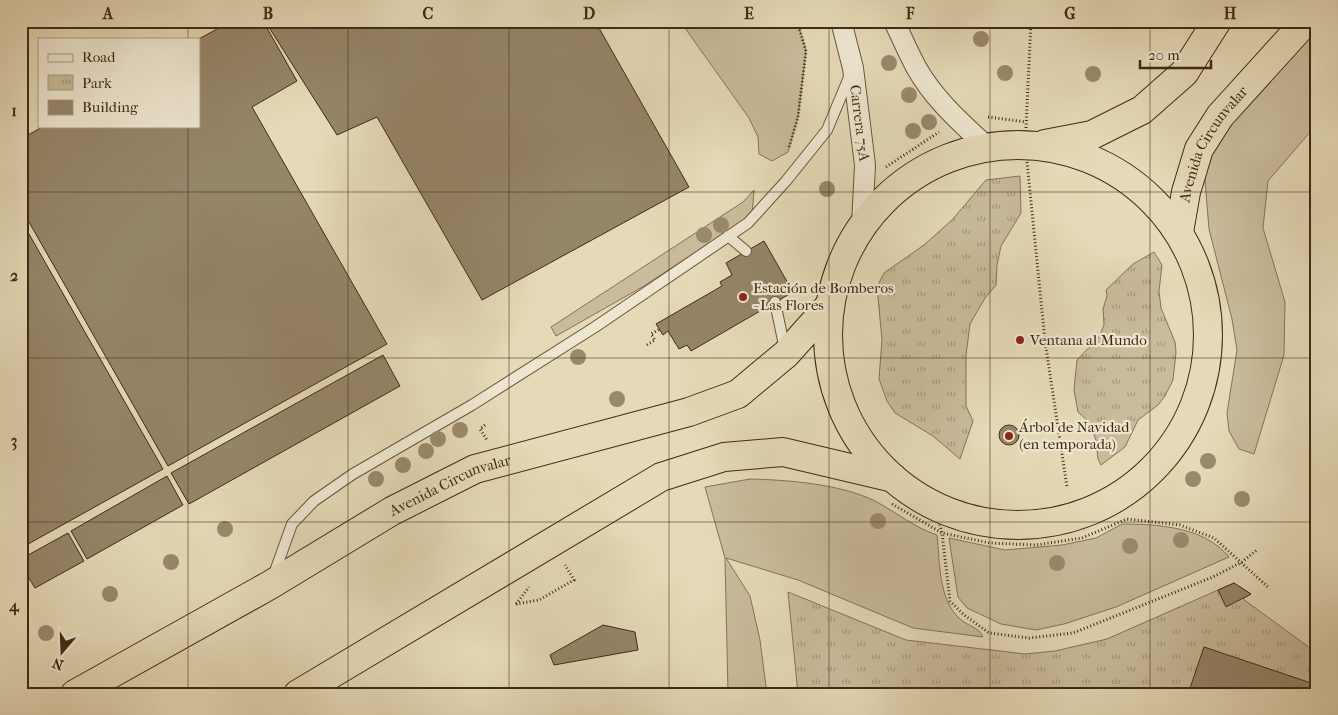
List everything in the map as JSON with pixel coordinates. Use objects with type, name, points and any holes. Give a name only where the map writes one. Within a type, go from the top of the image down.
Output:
[{"type":"highway","points":[[889,489],[859,439],[838,398],[828,352],[829,306],[841,264],[862,225],[886,197],[916,175],[949,158],[986,146],[1029,137],[1092,136],[1142,110],[1184,73],[1216,21]]},
{"type":"highway","name":"Avenida Circunvalar","points":[[1179,232],[1186,192],[1199,149],[1220,116],[1306,21]]},
{"type":"highway","points":[[298,694],[661,477],[724,456],[783,452],[936,504],[966,517],[1008,525],[1051,522],[1092,511],[1130,490],[1166,457],[1192,416],[1206,370],[1209,322],[1200,275],[1179,232],[1141,190],[1092,160],[1029,137]]},
{"type":"highway","name":"Avenida Circunvalar","points":[[75,694],[270,585],[392,512],[475,469],[689,412],[738,394],[786,354],[829,306]]},
{"type":"street","name":"Carrera 75A","points":[[841,21],[852,68],[865,165],[862,225]]},
{"type":"street","points":[[894,21],[916,68],[933,93],[957,120],[986,146]]},
{"type":"lane","points":[[270,585],[292,524],[314,502],[353,474],[595,327],[748,223],[786,181],[826,130],[852,68]]},
{"type":"lane","points":[[728,236],[746,251]]},
{"type":"lane","points":[[775,302],[786,354]]},
{"type":"path","points":[[788,152],[798,117],[806,50],[797,21]]},
{"type":"path","points":[[1031,21],[1029,137],[1045,341],[1067,487]]},
{"type":"path","points":[[864,181],[957,120],[972,115],[1029,137]]},
{"type":"path","points":[[647,345],[655,340],[651,334],[660,330]]},
{"type":"path","points":[[485,425],[480,429],[488,442]]},
{"type":"path","points":[[889,489],[942,533],[990,543],[1036,545],[1082,538],[1127,519],[1180,525],[1214,538],[1268,587]]},
{"type":"path","points":[[936,504],[942,533],[950,601],[963,614],[989,633],[1029,638],[1073,634],[1150,604],[1242,562],[1258,549]]},
{"type":"path","points":[[556,566],[563,562]]},
{"type":"path","points":[[530,585],[516,604],[539,600],[574,580]]},
{"type":"green space","points":[[680,21],[797,21],[806,51],[798,117],[788,152],[772,161],[759,154],[758,137],[749,118]]},
{"type":"green space","points":[[1317,26],[1317,124],[1268,181],[1263,228],[1285,302],[1284,355],[1254,454],[1239,449],[1229,431],[1227,413],[1237,350],[1232,319],[1209,229],[1205,180],[1208,155],[1227,124]]},
{"type":"green space","points":[[1020,176],[1021,213],[1001,246],[997,265],[996,285],[985,298],[970,324],[966,355],[966,406],[973,421],[960,459],[933,436],[895,413],[887,401],[879,379],[882,340],[877,287],[884,273],[924,245],[952,220],[986,180]]},
{"type":"green space","points":[[754,190],[752,215],[644,286],[556,336],[551,327],[743,202]]},
{"type":"green space","points":[[1154,252],[1162,265],[1159,291],[1161,308],[1175,342],[1176,352],[1173,380],[1158,405],[1138,420],[1125,447],[1101,465],[1098,459],[1096,440],[1089,422],[1078,412],[1074,390],[1077,360],[1099,337],[1104,325],[1103,309],[1107,296],[1106,290],[1133,264]]},
{"type":"green space","points":[[750,479],[814,484],[861,495],[937,535],[941,580],[948,601],[960,619],[979,631],[983,637],[913,628],[798,580],[726,558],[750,596],[760,640],[767,694],[728,694],[725,558],[705,487]]},
{"type":"green space","points":[[1122,524],[1151,525],[1194,533],[1219,547],[1229,557],[1116,607],[1064,624],[1036,630],[1001,624],[967,608],[958,597],[949,538],[1005,550],[1062,545],[1096,538]]},
{"type":"green space","points":[[1234,583],[1251,594],[1243,599],[1317,653],[1317,694],[798,694],[788,592],[906,640],[1025,654],[1055,651],[1107,639]]},
{"type":"building","points":[[231,21],[263,21],[297,81],[252,107],[387,344],[168,466],[21,208],[21,139],[40,128],[200,128],[200,38]]},
{"type":"building","points":[[265,21],[595,21],[689,187],[482,300],[377,117],[337,135]]},
{"type":"building","points":[[21,220],[163,469],[21,548]]},
{"type":"building","name":"Estación de Bomberos - Las Flores","points":[[764,241],[793,292],[691,351],[687,345],[679,349],[668,331],[663,335],[656,324],[722,286],[720,282],[732,275],[726,263]]},
{"type":"building","points":[[383,355],[400,386],[189,504],[171,473]]},
{"type":"building","points":[[1009,425],[1016,428],[1019,435],[1016,442],[1009,445],[1002,442],[999,435],[1002,428]]},
{"type":"building","points":[[167,476],[183,505],[87,559],[71,531]]},
{"type":"building","points":[[68,533],[84,561],[35,588],[21,565],[21,559]]},
{"type":"building","points":[[21,578],[29,592],[21,597]]},
{"type":"building","points":[[1234,583],[1251,594],[1226,607],[1218,590]]},
{"type":"building","points":[[603,625],[635,632],[638,650],[554,665],[550,655]]},
{"type":"building","points":[[1204,647],[1317,685],[1317,694],[1188,694]]},
{"type":"place","name":"Estación de Bomberos - Las Flores","points":[[743,297]]},
{"type":"place","name":"Ventana al Mundo","points":[[1020,340]]},
{"type":"place","name":"Árbol de Navidad (en temporada)","points":[[1009,436]]}]
